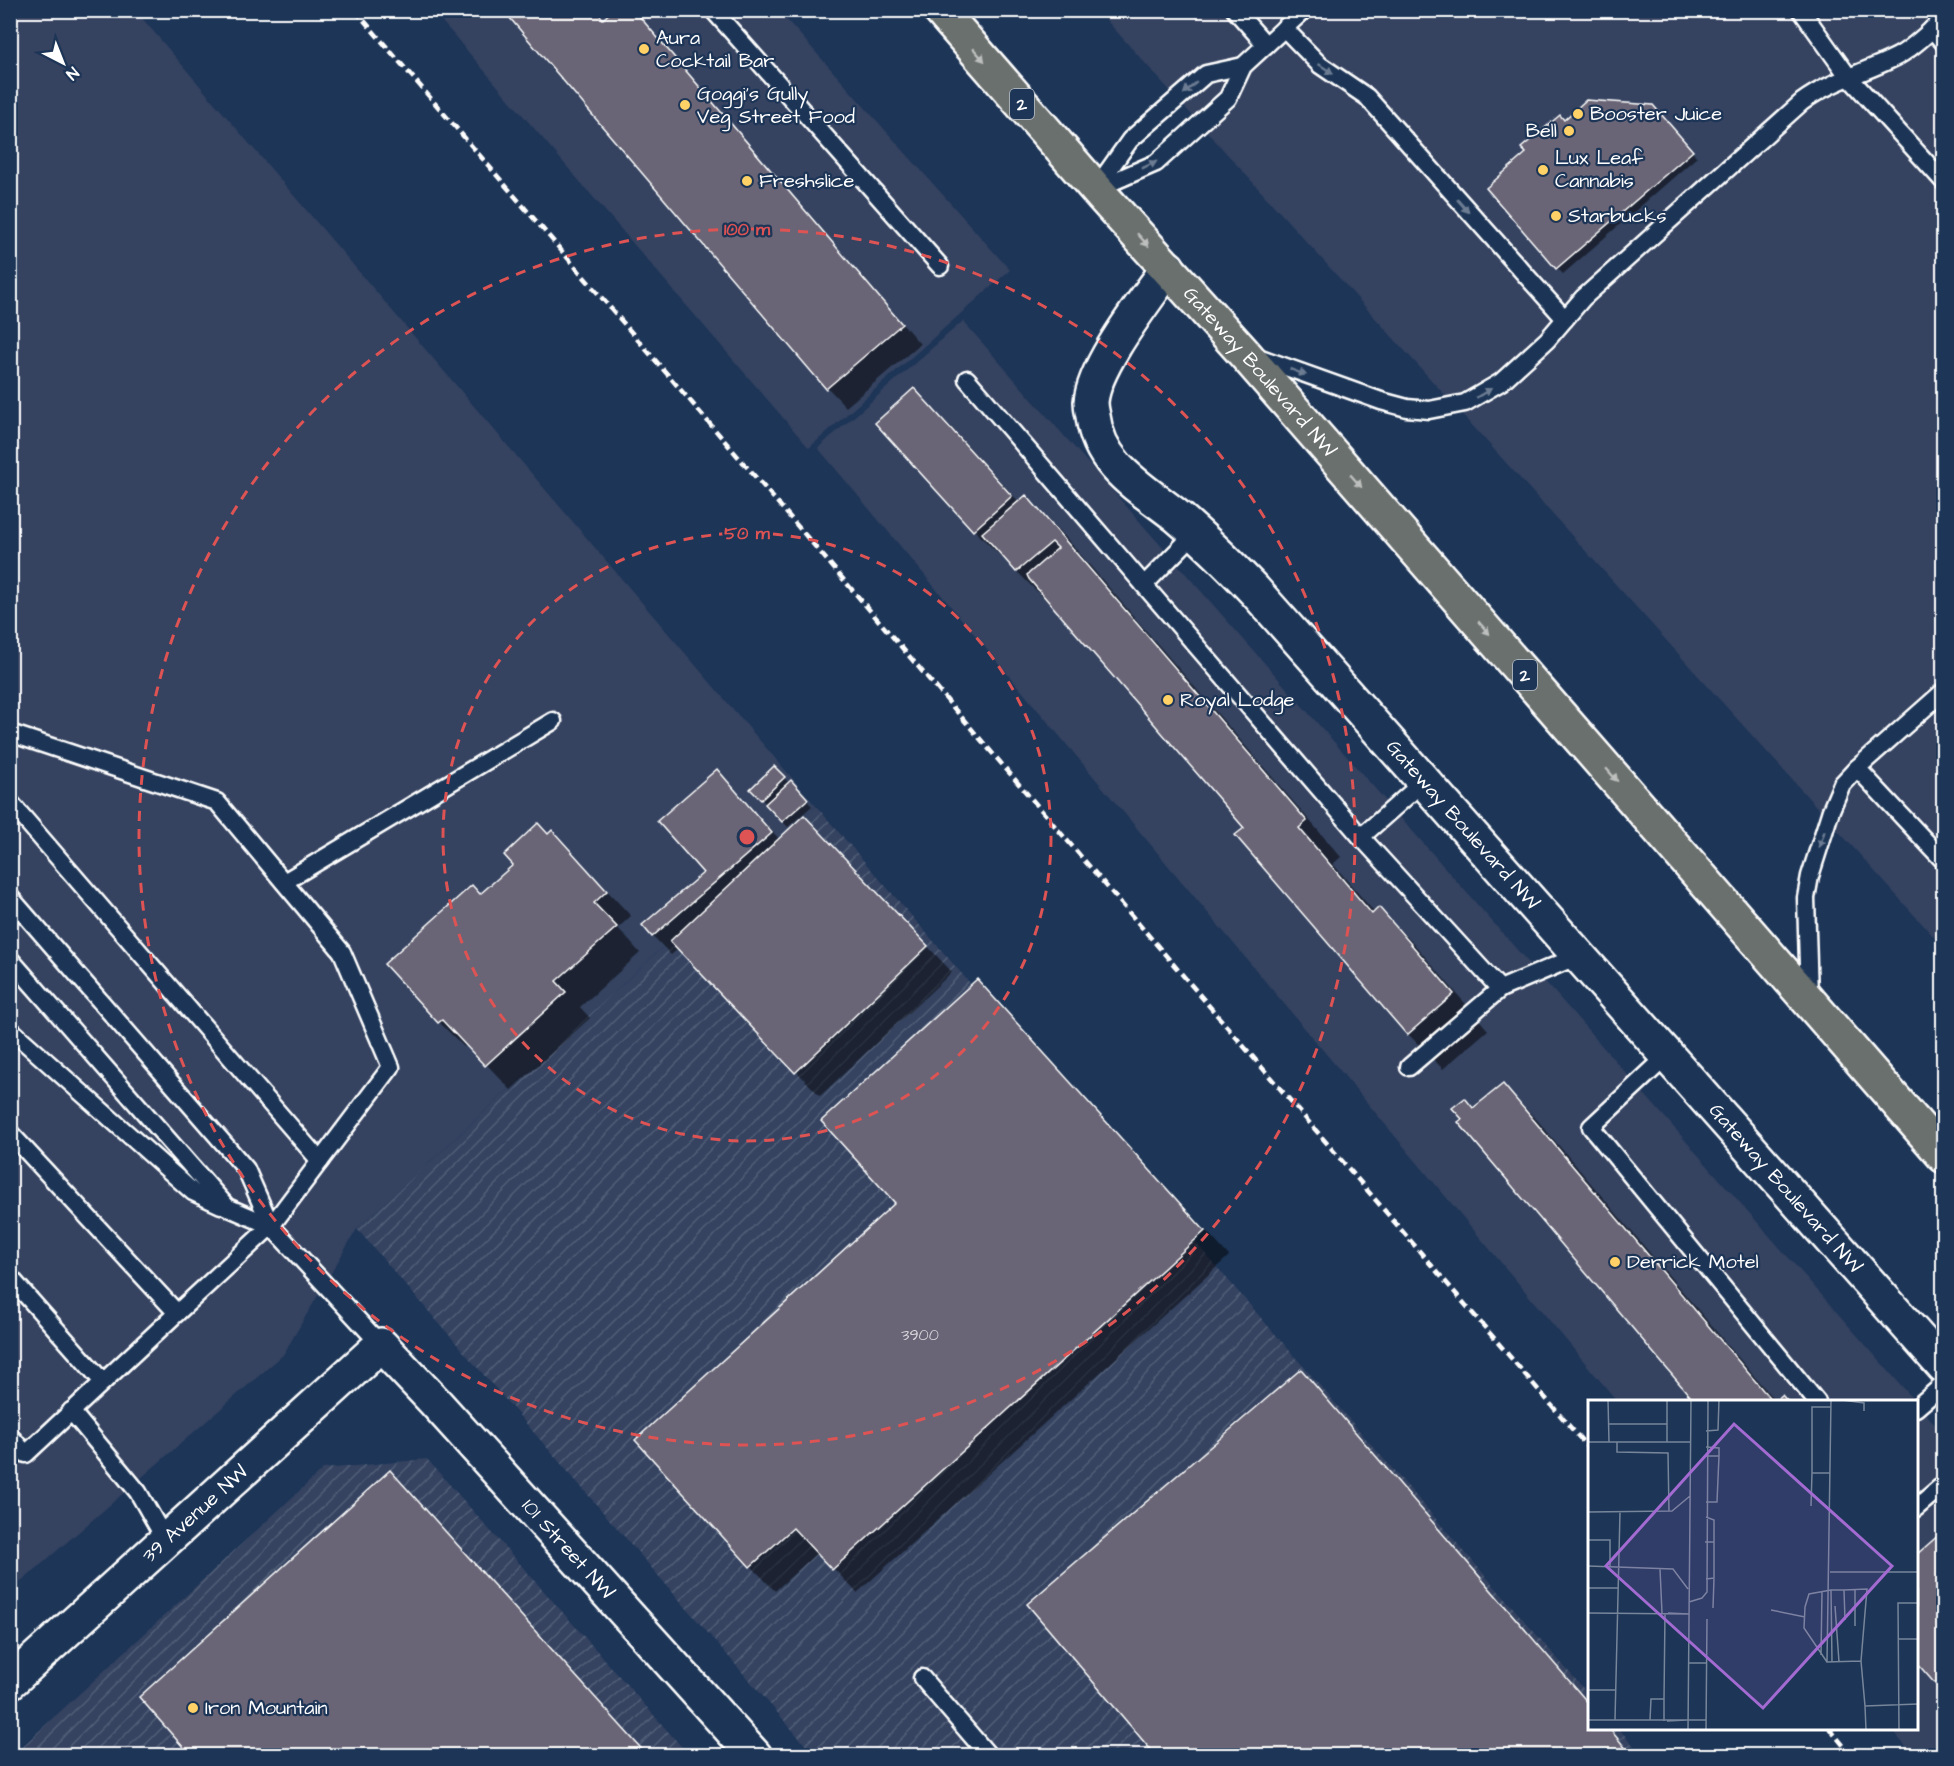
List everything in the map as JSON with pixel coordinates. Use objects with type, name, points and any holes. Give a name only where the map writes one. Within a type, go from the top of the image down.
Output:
[{"type":"highway","name":"2","points":[[940,10],[1100,193]]},
{"type":"highway","name":"Gateway Boulevard NW","points":[[1100,193],[1243,352],[1944,1156]]},
{"type":"street","name":"Gateway Boulevard NW","points":[[1168,268],[1118,341],[1100,374],[1091,402],[1094,428],[1104,452],[1119,471],[1195,533],[1248,583],[1944,1367]]},
{"type":"street","name":"39 Avenue NW","points":[[10,1682],[381,1345]]},
{"type":"street","name":"101 Street NW","points":[[381,1345],[754,1755]]},
{"type":"lane","points":[[712,10],[940,266]]},
{"type":"lane","points":[[1235,10],[1266,45]]},
{"type":"lane","points":[[1100,193],[1156,163],[1228,98],[1243,66],[1304,10]]},
{"type":"lane","points":[[1801,10],[1848,76],[1944,182]]},
{"type":"lane","points":[[1243,352],[1407,408],[1429,410],[1465,403],[1491,389],[1547,340],[1583,298],[1802,102],[1848,76],[1910,49],[1938,24],[1944,43]]},
{"type":"lane","points":[[1284,28],[1320,65],[1368,97],[1565,319]]},
{"type":"lane","points":[[1100,193],[1130,140],[1206,74],[1243,66]]},
{"type":"lane","points":[[967,379],[1361,837],[1500,989]]},
{"type":"lane","points":[[1144,585],[1195,533]]},
{"type":"lane","points":[[1810,1002],[1806,898],[1810,876],[1831,810],[1842,784],[1944,691]]},
{"type":"lane","points":[[284,882],[553,721]]},
{"type":"lane","points":[[10,733],[217,802],[342,952],[391,1067],[271,1226],[26,1454],[10,1436]]},
{"type":"lane","points":[[1857,768],[1944,861]]},
{"type":"lane","points":[[1361,837],[1423,782]]},
{"type":"lane","points":[[10,802],[320,1161]]},
{"type":"lane","points":[[10,897],[246,1169],[271,1226],[381,1345]]},
{"type":"lane","points":[[1409,1067],[1500,989],[1578,956]]},
{"type":"lane","points":[[10,959],[228,1208]]},
{"type":"lane","points":[[10,1029],[193,1192],[271,1226]]},
{"type":"lane","points":[[1667,1056],[1591,1127],[1816,1400]]},
{"type":"lane","points":[[10,1133],[177,1313]]},
{"type":"lane","points":[[10,1276],[103,1382]]},
{"type":"lane","points":[[1918,1407],[1944,1384]]},
{"type":"lane","points":[[71,1411],[138,1492],[166,1540]]},
{"type":"lane","points":[[1918,1507],[1944,1484]]},
{"type":"lane","points":[[922,1678],[989,1755]]},
{"type":"shaded area","points":[[10,11],[136,11],[816,806],[357,1229],[283,1355],[21,1582],[10,1571]]},
{"type":"shaded area","points":[[433,11],[779,11],[1010,270],[809,448]]},
{"type":"shaded area","points":[[1098,11],[1943,11],[1943,947]]},
{"type":"shaded area","points":[[963,321],[1914,1400],[1616,1400],[818,448]]},
{"type":"shaded area","points":[[816,806],[1588,1694],[1588,1730],[1620,1730],[1642,1755],[814,1755],[357,1229]]},
{"type":"shaded area","points":[[1918,1404],[1943,1434],[1943,1755],[1913,1755],[1892,1730],[1918,1730]]},
{"type":"shaded area","points":[[427,1459],[689,1755],[12,1756],[323,1469]]},
{"type":"building","points":[[503,10],[596,10],[603,19],[613,10],[634,10],[902,324],[826,389]]},
{"type":"building","points":[[1586,100],[1653,105],[1693,151],[1556,269],[1486,188],[1526,153],[1521,148],[1560,115],[1564,120]]},
{"type":"building","points":[[914,388],[1012,496],[973,531],[875,423]]},
{"type":"building","name":"Royal Lodge","points":[[1026,495],[1307,821],[1299,828],[1372,914],[1379,907],[1454,994],[1407,1035],[1235,835],[1244,828],[1029,579],[1027,575],[1058,548],[1052,542],[1016,572],[982,533]]},
{"type":"building","points":[[774,766],[785,777],[761,800],[750,789]]},
{"type":"building","points":[[717,769],[772,833],[652,937],[642,925],[703,873],[657,821]]},
{"type":"building","points":[[791,780],[808,799],[782,822],[765,804]]},
{"type":"building","points":[[804,815],[928,946],[795,1073],[670,941]]},
{"type":"building","points":[[538,823],[548,834],[552,830],[607,891],[594,903],[617,927],[556,981],[566,992],[485,1066],[442,1020],[438,1023],[384,964],[472,885],[480,894],[513,865],[504,855]]},
{"type":"building","points":[[977,979],[1205,1231],[832,1570],[793,1528],[750,1567],[635,1440],[895,1203],[821,1121]]},
{"type":"building","name":"Derrick Motel","points":[[1503,1084],[1771,1400],[1693,1400],[1458,1122],[1462,1119],[1452,1108],[1465,1098],[1473,1108]]},
{"type":"building","points":[[1301,1369],[1588,1703],[1588,1730],[1611,1730],[1632,1756],[1156,1756],[1027,1604]]},
{"type":"building","points":[[1782,1395],[1786,1400],[1776,1400]]},
{"type":"building","points":[[390,1470],[648,1756],[191,1756],[139,1697]]},
{"type":"building","points":[[1940,1534],[1944,1538],[1944,1694],[1918,1664],[1918,1553]]},
{"type":"railway","points":[[355,10],[1588,1448]]},
{"type":"railway","points":[[1831,1730],[1852,1756]]},
{"type":"place","name":"Aura Cocktail Bar","points":[[644,49]]},
{"type":"place","name":"Goggi's Gully Veg Street Food","points":[[685,105]]},
{"type":"place","name":"Booster Juice","points":[[1578,114]]},
{"type":"place","name":"Bell","points":[[1569,131]]},
{"type":"place","name":"Lux Leaf Cannabis","points":[[1543,170]]},
{"type":"place","name":"Freshslice","points":[[747,181]]},
{"type":"place","name":"Starbucks","points":[[1556,216]]},
{"type":"place","name":"Royal Lodge","points":[[1168,700]]},
{"type":"place","name":"Derrick Motel","points":[[1615,1262]]},
{"type":"place","name":"Iron Mountain","points":[[193,1708]]}]
